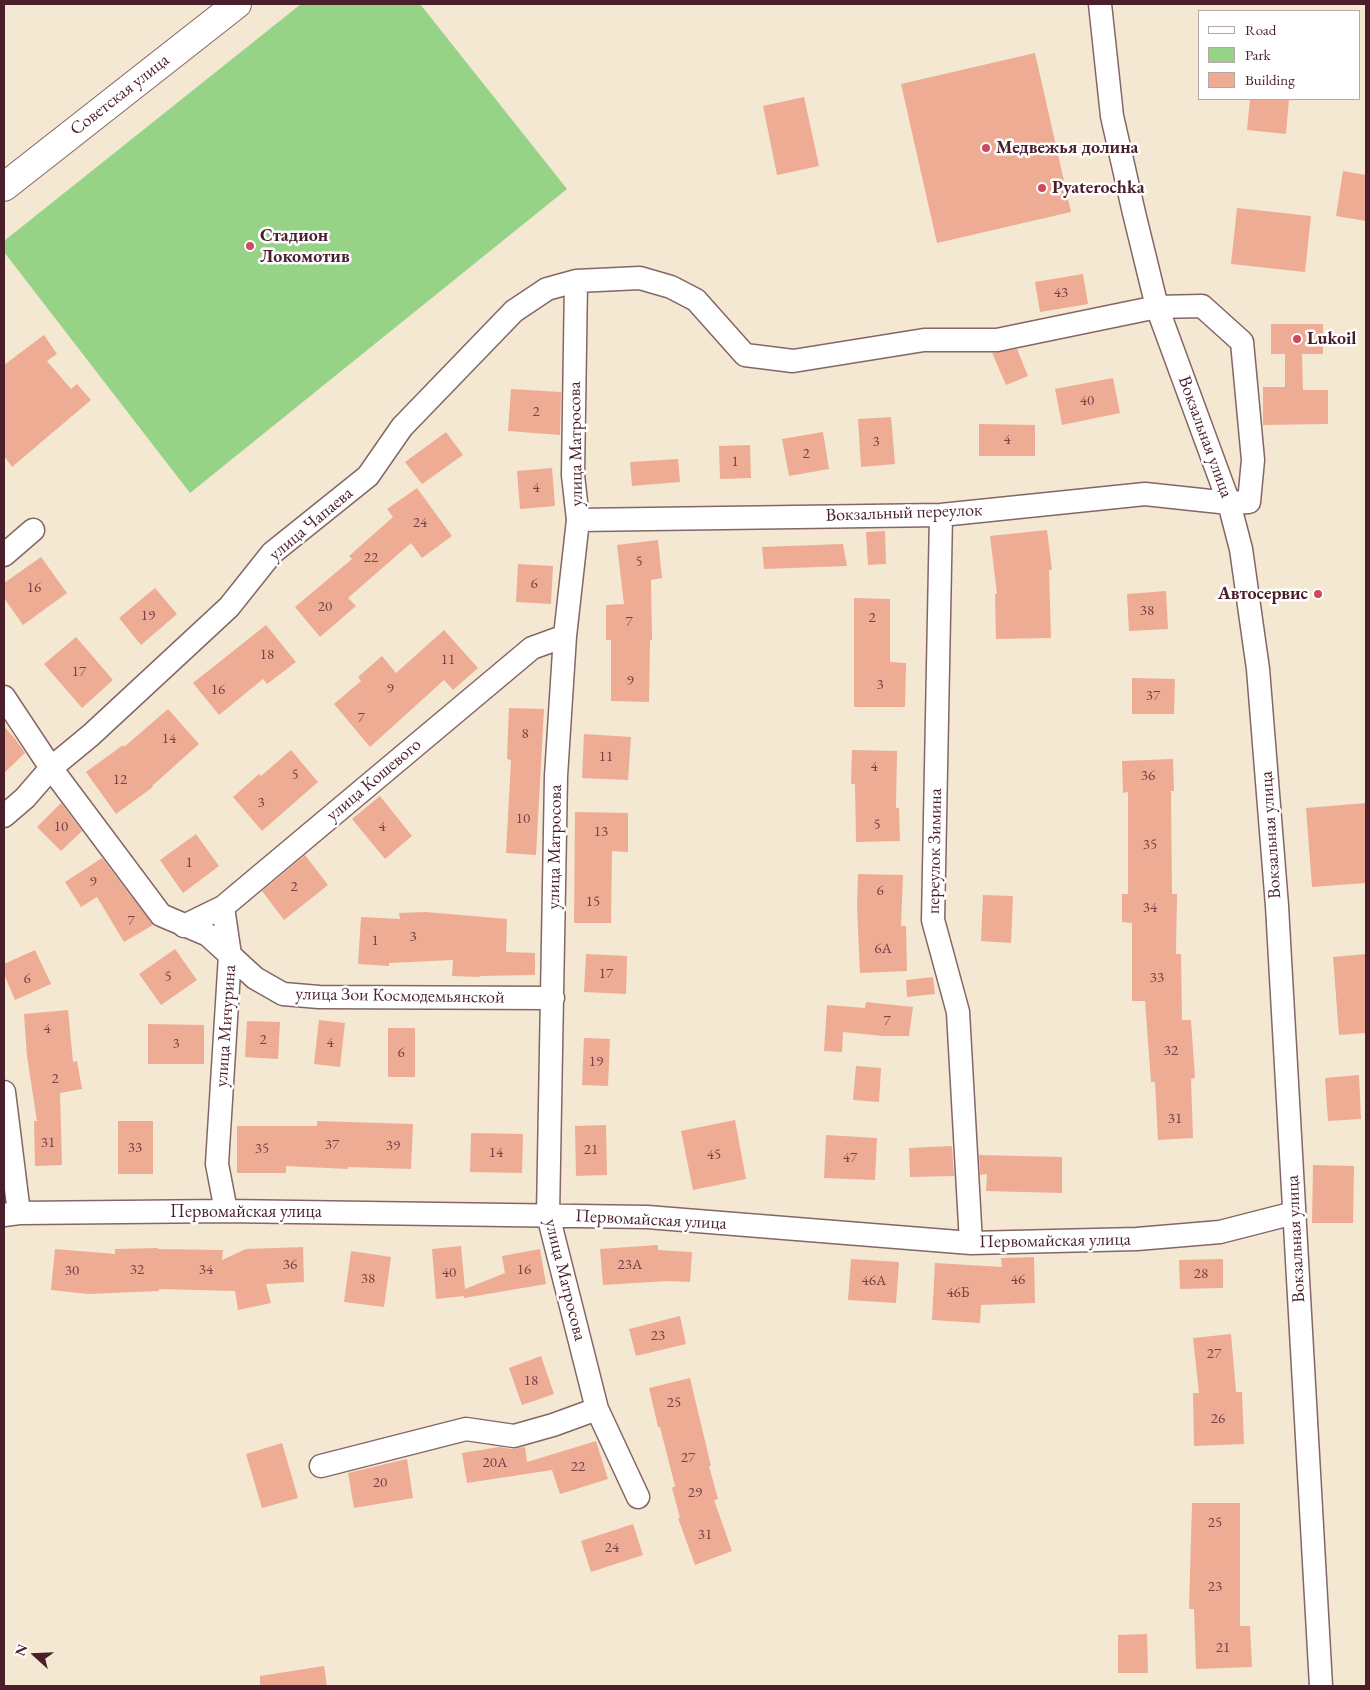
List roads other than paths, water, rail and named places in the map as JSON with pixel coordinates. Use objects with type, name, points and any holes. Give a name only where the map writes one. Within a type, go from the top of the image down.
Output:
[{"type":"main road","name":"Советская улица","points":[[4,187],[237,4]]},
{"type":"street","name":"Вокзальная улица","points":[[1100,4],[1112,116],[1157,307],[1229,503],[1241,549],[1258,669],[1277,906],[1321,1686]]},
{"type":"street","name":"улица Чапаева","points":[[4,816],[25,798],[51,768],[91,735],[229,607],[272,553],[368,476],[402,426],[514,311],[547,289],[576,281],[640,278],[671,286],[696,300],[745,355],[793,361],[924,340],[997,340],[1157,307],[1202,306],[1242,342],[1253,460],[1249,502],[1229,503]]},
{"type":"street","name":"улица Матросова","points":[[576,281],[573,475],[578,520],[565,636],[556,776],[548,1215],[597,1408],[638,1497]]},
{"type":"street","name":"Вокзальный переулок","points":[[578,520],[941,515],[1145,494],[1229,503]]},
{"type":"street","name":"переулок Зимина","points":[[941,515],[933,920],[958,1012],[971,1243]]},
{"type":"street","points":[[4,555],[33,530]]},
{"type":"street","name":"улица Кошевого","points":[[184,926],[223,907],[532,648],[565,636]]},
{"type":"street","name":"улица Мичурина","points":[[4,697],[51,768],[161,915],[208,935],[230,955],[217,1164],[226,1212]]},
{"type":"street","points":[[223,907],[230,955]]},
{"type":"street","name":"улица Зои Космодемьянской","points":[[230,955],[255,978],[283,994],[319,997],[553,998]]},
{"type":"street","points":[[4,1092],[11,1214]]},
{"type":"street","name":"Первомайская улица","points":[[11,1214],[226,1212],[647,1217],[971,1243],[1137,1239],[1220,1232],[1294,1213]]},
{"type":"street","points":[[321,1466],[466,1429],[514,1436],[553,1425],[597,1408]]},
{"type":"place","name":"Медвежья долина","points":[[986,148]]},
{"type":"place","name":"Pyaterochka","points":[[1042,188]]},
{"type":"place","name":"Стадион Локомотив","points":[[250,246]]},
{"type":"place","name":"Lukoil","points":[[1297,339]]},
{"type":"place","name":"Автосервис","points":[[1318,594]]}]
